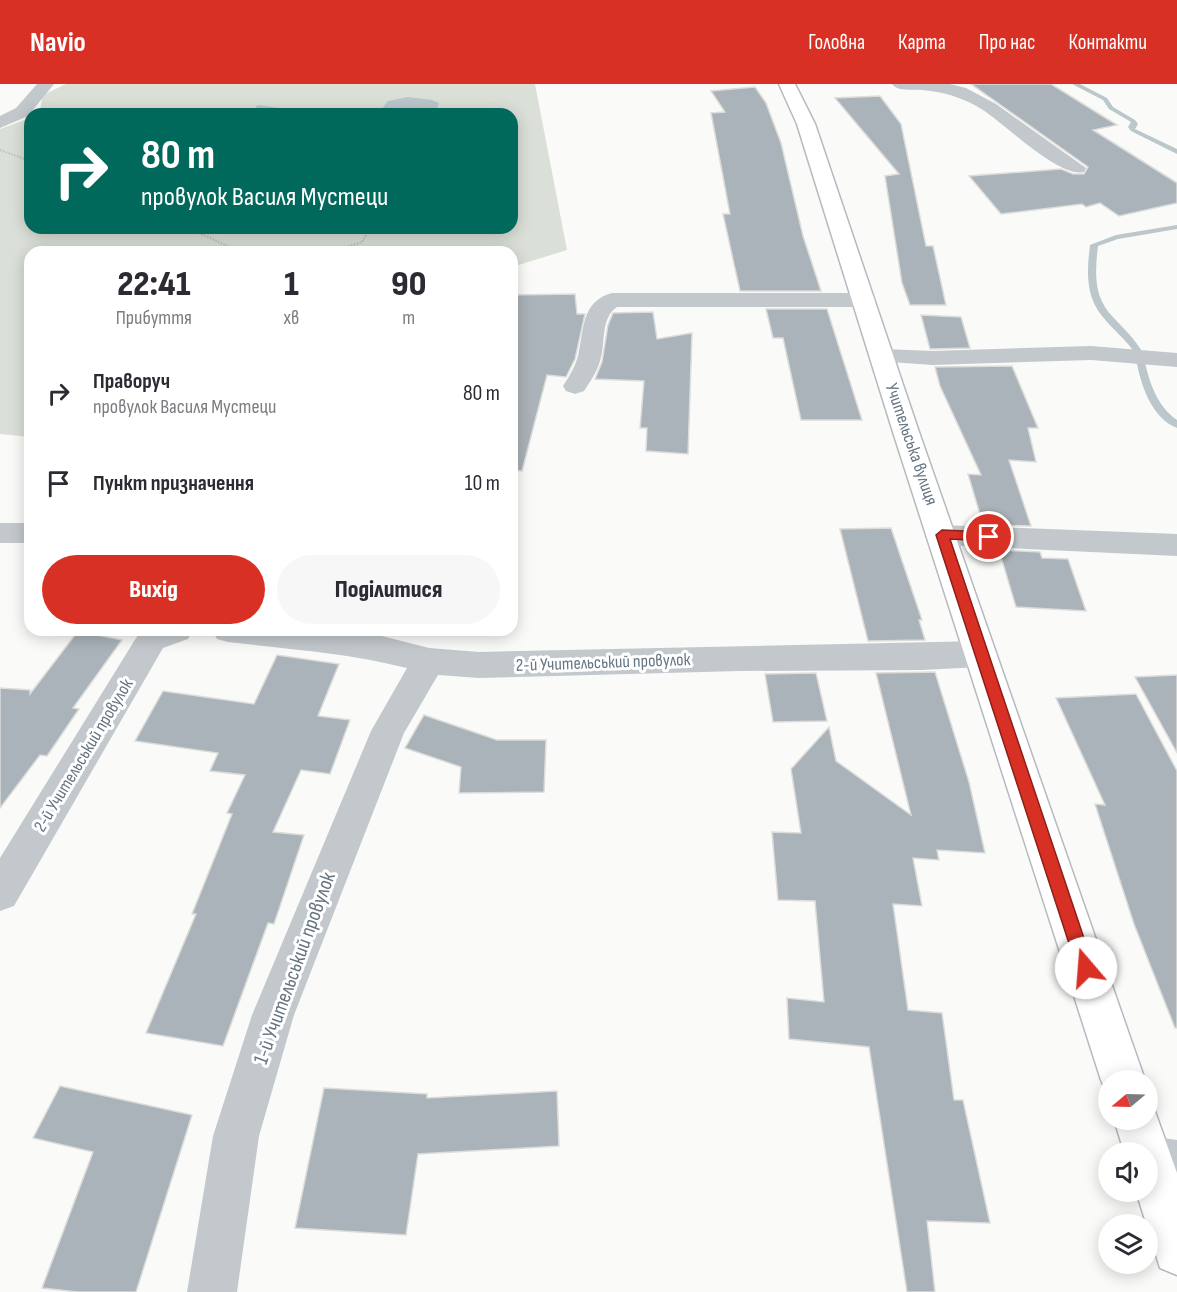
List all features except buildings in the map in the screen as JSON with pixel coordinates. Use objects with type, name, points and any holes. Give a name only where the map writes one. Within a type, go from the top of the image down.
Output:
[{"type":"main road","name":"Учительська вулиця","points":[[787,84],[806,124],[819,170],[865,300],[906,432],[1120,1070]]},
{"type":"main road","points":[[1158,1176],[1177,1251]]},
{"type":"street","points":[[25,108],[46,84]]},
{"type":"street","points":[[900,84],[939,87],[962,93],[999,115],[1062,161],[1077,168]]},
{"type":"street","points":[[0,123],[24,110]]},
{"type":"street","points":[[575,386],[590,358],[595,317],[602,305],[612,300],[865,300]]},
{"type":"street","points":[[883,356],[933,358],[1091,353],[1177,360]]},
{"type":"street","points":[[0,533],[24,533]]},
{"type":"street","points":[[942,535],[1177,545]]},
{"type":"street","name":"2-й Учительський провулок","points":[[0,893],[152,639],[160,636]]},
{"type":"street","name":"2-й Учительський провулок","points":[[322,636],[429,661],[478,665],[981,654]]},
{"type":"street","name":"1-й Учительський провулок","points":[[213,1292],[236,1136],[273,1016],[388,731],[429,661]]},
{"type":"path","points":[[0,150],[24,160]]},
{"type":"path","points":[[201,234],[228,246]]},
{"type":"path","points":[[349,246],[362,242],[367,234]]},
{"type":"shaded area","points":[[66,84],[535,84],[567,250],[518,265],[518,246],[24,246],[24,436],[0,434],[0,129],[24,120],[24,234],[518,234],[518,108],[40,108],[43,95]]},
{"type":"shaded area","points":[[408,97],[439,103],[437,108],[383,108],[388,101]]},
{"type":"waterway","points":[[1075,84],[1105,99],[1111,108],[1133,121],[1135,124],[1131,127],[1133,130],[1177,152]]},
{"type":"waterway","points":[[258,107],[265,108]]},
{"type":"waterway","points":[[1139,353],[1128,337],[1105,314],[1096,298],[1092,281],[1094,245],[1116,237],[1177,227]]},
{"type":"waterway","points":[[1140,358],[1151,396],[1162,412],[1177,425]]},
{"type":"route","points":[[989,537],[942,535],[1086,968]]}]
